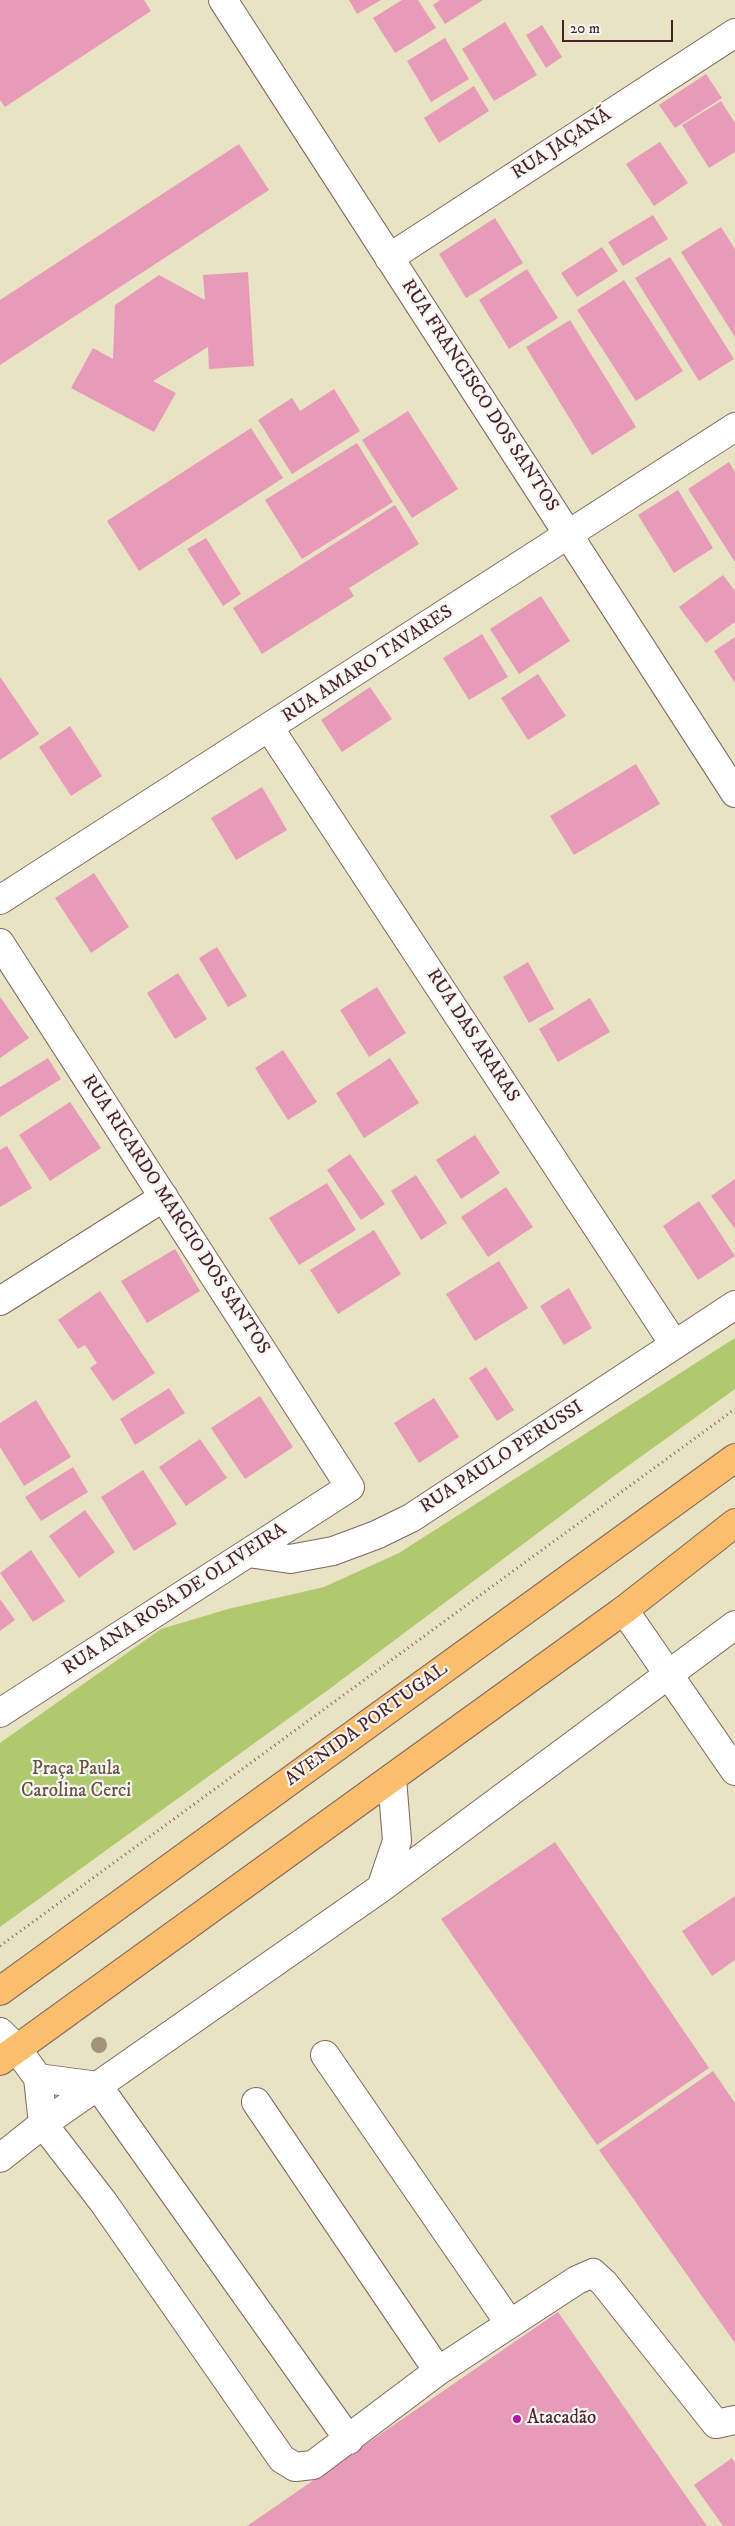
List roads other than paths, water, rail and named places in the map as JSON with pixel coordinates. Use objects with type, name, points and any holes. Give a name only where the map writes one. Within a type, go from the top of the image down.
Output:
[{"type":"main road","name":"AVENIDA PORTUGAL","points":[[0,1991],[735,1458]]},
{"type":"main road","points":[[6,2047],[392,1778],[624,1610],[735,1523]]},
{"type":"street","name":"RUA FRANCISCO DOS SANTOS","points":[[223,0],[735,793]]},
{"type":"street","name":"RUA JAÇANÃ","points":[[389,258],[735,32]]},
{"type":"street","name":"RUA AMARO TAVARES","points":[[0,900],[735,428]]},
{"type":"street","name":"RUA DAS ARARAS","points":[[270,728],[674,1344]]},
{"type":"street","name":"RUA RICARDO MARCIO DOS SANTOS","points":[[0,943],[350,1487]]},
{"type":"street","points":[[0,1301],[164,1197]]},
{"type":"street","name":"RUA PAULO PERUSSI","points":[[248,1554],[290,1559],[333,1551],[376,1535],[410,1518],[735,1304]]},
{"type":"street","name":"RUA ANA ROSA DE OLIVEIRA","points":[[0,1713],[350,1487]]},
{"type":"street","points":[[624,1610],[669,1672],[735,1771]]},
{"type":"street","points":[[0,2158],[43,2124],[381,1888],[669,1672],[735,1625]]},
{"type":"street","points":[[381,1888],[397,1841],[392,1778]]},
{"type":"street","points":[[6,2047],[38,2078],[98,2086],[349,2440]]},
{"type":"street","points":[[325,2056],[510,2324]]},
{"type":"street","points":[[38,2078],[43,2124],[104,2203],[282,2459],[295,2467],[313,2465],[349,2440],[438,2371],[577,2280],[593,2273],[604,2283],[716,2424],[735,2420]]},
{"type":"street","points":[[256,2102],[438,2371]]},
{"type":"place","name":"Atacadão","points":[[517,2419]]},
{"type":"park label","name":"Praça Paula Carolina Cerci","points":[[76,1781]]}]
